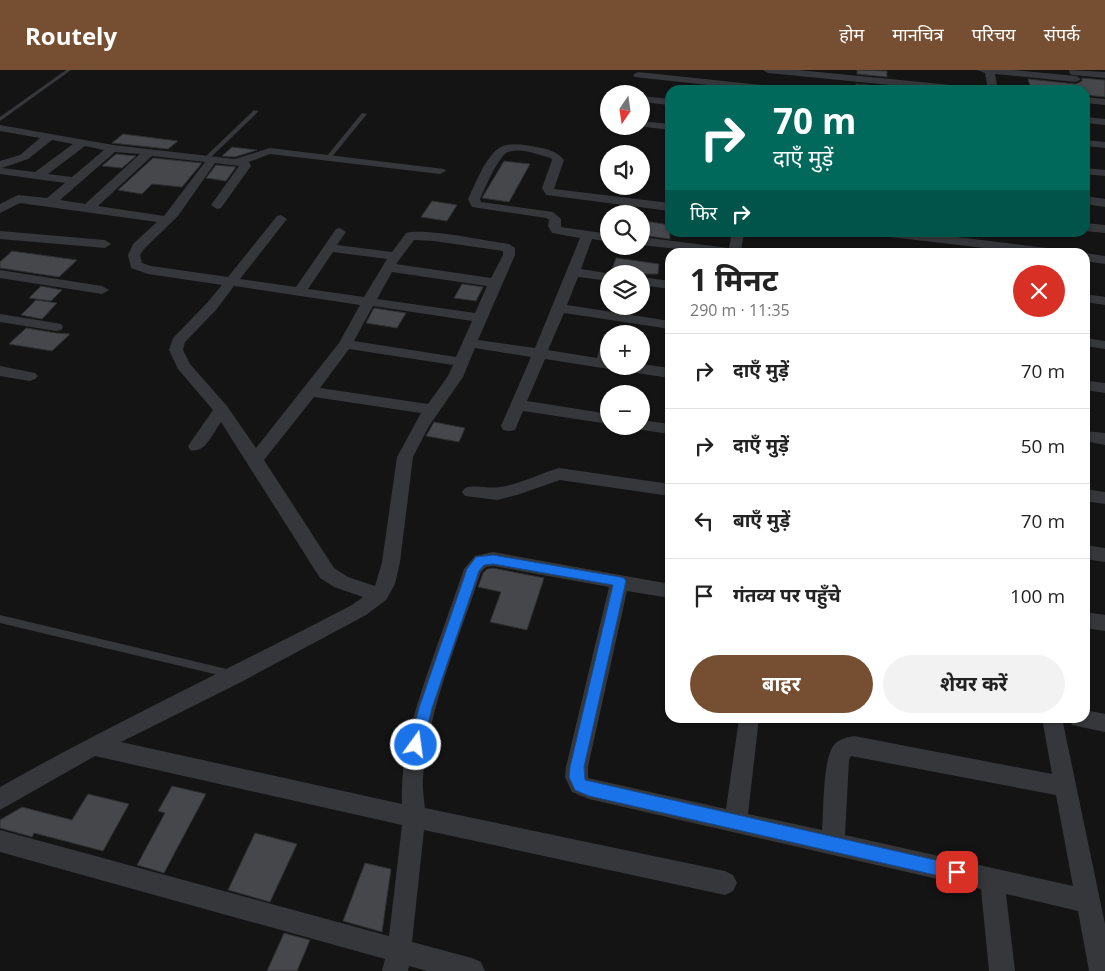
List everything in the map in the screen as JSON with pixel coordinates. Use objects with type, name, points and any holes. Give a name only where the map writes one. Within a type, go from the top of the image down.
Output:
[{"type":"street","points":[[768,70],[865,75],[904,85]]},
{"type":"street","points":[[982,70],[1078,80],[1105,75]]},
{"type":"street","points":[[989,71],[992,85]]},
{"type":"street","points":[[638,75],[734,85]]},
{"type":"street","points":[[650,100],[665,101]]},
{"type":"street","points":[[1090,100],[1105,102]]},
{"type":"street","points":[[1090,120],[1105,122]]},
{"type":"street","points":[[650,125],[665,126]]},
{"type":"street","points":[[0,128],[113,148],[209,159],[243,161],[257,154],[270,151],[440,171]]},
{"type":"street","points":[[0,165],[24,157],[49,138]]},
{"type":"street","points":[[38,176],[82,143]]},
{"type":"street","points":[[1090,144],[1105,146]]},
{"type":"street","points":[[50,202],[72,181],[113,148]]},
{"type":"street","points":[[600,237],[556,230],[554,226],[555,218],[550,215],[476,204],[474,199],[500,152],[510,148],[521,148],[540,151],[555,156],[558,160],[548,188],[550,192],[665,206]]},
{"type":"street","points":[[88,208],[148,153]]},
{"type":"street","points":[[209,159],[174,213],[138,247],[134,255],[136,265],[148,270],[230,283],[482,318]]},
{"type":"street","points":[[217,205],[245,166],[243,161]]},
{"type":"street","points":[[0,171],[72,181]]},
{"type":"street","points":[[1090,172],[1105,173]]},
{"type":"street","points":[[0,210],[18,199],[167,220]]},
{"type":"street","points":[[1090,201],[1105,203]]},
{"type":"street","points":[[281,219],[211,307],[178,341],[176,350],[183,366],[221,410],[255,460],[327,573],[341,582],[379,595]]},
{"type":"street","points":[[1090,228],[1105,229]]},
{"type":"street","points":[[299,292],[340,232]]},
{"type":"street","points":[[0,235],[105,244]]},
{"type":"street","points":[[0,798],[93,746],[236,675],[359,610],[379,595],[386,584],[391,562],[402,473],[406,457],[422,424],[456,378],[495,283],[509,256],[509,248],[416,235],[410,236],[392,262],[345,344],[255,460]]},
{"type":"street","points":[[509,426],[559,308],[587,235]]},
{"type":"street","points":[[905,237],[946,246],[980,248]]},
{"type":"street","points":[[650,243],[697,248]]},
{"type":"street","points":[[329,248],[495,283]]},
{"type":"street","points":[[1090,258],[1105,260]]},
{"type":"street","points":[[573,272],[600,276]]},
{"type":"street","points":[[0,274],[102,290]]},
{"type":"street","points":[[650,282],[665,284]]},
{"type":"street","points":[[1090,299],[1105,301]]},
{"type":"street","points":[[559,308],[665,324]]},
{"type":"street","points":[[611,325],[613,317]]},
{"type":"street","points":[[0,318],[56,327]]},
{"type":"street","points":[[471,343],[600,363]]},
{"type":"street","points":[[1090,343],[1105,345]]},
{"type":"street","points":[[345,344],[462,362]]},
{"type":"street","points":[[650,370],[665,372]]},
{"type":"street","points":[[0,371],[30,376]]},
{"type":"street","points":[[1090,386],[1105,388]]},
{"type":"street","points":[[310,391],[432,410]]},
{"type":"street","points":[[519,405],[600,418]]},
{"type":"street","points":[[196,446],[221,410]]},
{"type":"street","points":[[650,426],[665,428]]},
{"type":"street","points":[[1090,437],[1105,440]]},
{"type":"street","points":[[471,492],[497,494],[559,474],[665,489]]},
{"type":"street","points":[[1090,496],[1105,498]]},
{"type":"street","points":[[1090,553],[1105,555]]},
{"type":"street","points":[[397,962],[414,817],[412,779],[416,745],[426,708],[473,569],[481,560],[493,560],[665,590]]},
{"type":"street","points":[[620,581],[577,767],[576,777],[580,785],[589,789],[834,845],[1088,901]]},
{"type":"street","points":[[1090,621],[1105,623]]},
{"type":"street","points":[[1090,720],[1105,723]]},
{"type":"street","points":[[736,822],[748,723]]},
{"type":"street","points":[[1053,723],[1102,962]]},
{"type":"street","points":[[93,746],[725,883]]},
{"type":"street","points":[[834,845],[838,760],[842,749],[847,746],[1066,787]]},
{"type":"street","points":[[0,841],[397,962],[472,971]]},
{"type":"street","points":[[992,880],[1002,971]]},
{"type":"lane","points":[[0,118],[69,70]]},
{"type":"lane","points":[[209,159],[256,111]]},
{"type":"lane","points":[[329,157],[364,114]]},
{"type":"lane","points":[[0,620],[236,675]]},
{"type":"building","points":[[857,70],[887,71],[887,77],[857,74]]},
{"type":"building","points":[[1082,78],[1105,80],[1105,97],[1090,96],[1090,85],[1030,85],[1028,79],[1076,84],[1082,81]]},
{"type":"building","points":[[123,134],[178,141],[168,149],[112,143]]},
{"type":"building","points":[[232,147],[257,150],[235,157],[222,156]]},
{"type":"building","points":[[116,154],[136,156],[122,168],[102,166]]},
{"type":"building","points":[[153,158],[202,163],[182,187],[152,184],[142,194],[118,190]]},
{"type":"building","points":[[504,161],[530,164],[509,202],[482,198]]},
{"type":"building","points":[[216,165],[236,167],[226,181],[206,178]]},
{"type":"building","points":[[432,201],[457,205],[447,221],[421,217]]},
{"type":"building","points":[[650,222],[665,224],[665,237],[670,237],[670,239],[650,236]]},
{"type":"building","points":[[12,251],[77,260],[59,277],[0,268],[0,262]]},
{"type":"building","points":[[616,258],[659,264],[658,274],[650,274],[650,265],[614,265]]},
{"type":"building","points":[[462,284],[483,287],[476,301],[454,298]]},
{"type":"building","points":[[41,286],[62,290],[51,301],[29,298]]},
{"type":"building","points":[[36,300],[57,303],[42,319],[21,315]]},
{"type":"building","points":[[374,308],[406,313],[397,328],[366,323]]},
{"type":"building","points":[[26,328],[70,334],[52,351],[9,344]]},
{"type":"building","points":[[434,422],[465,428],[459,442],[426,436]]},
{"type":"building","points":[[493,568],[544,578],[527,630],[490,622],[501,592],[478,587],[483,573],[487,569]]},
{"type":"building","points":[[172,786],[206,794],[164,873],[137,865],[165,813],[158,811]]},
{"type":"building","points":[[88,794],[129,804],[103,851],[34,833],[32,837],[0,828],[0,820],[22,807],[72,820]]},
{"type":"building","points":[[255,833],[297,844],[270,902],[228,890]]},
{"type":"building","points":[[365,863],[391,869],[382,932],[343,921]]},
{"type":"building","points":[[284,933],[310,940],[297,971],[267,971]]},
{"type":"route","points":[[416,745],[426,708],[473,569],[481,560],[493,560],[620,581],[577,767],[576,777],[580,785],[589,789],[957,872]]}]
